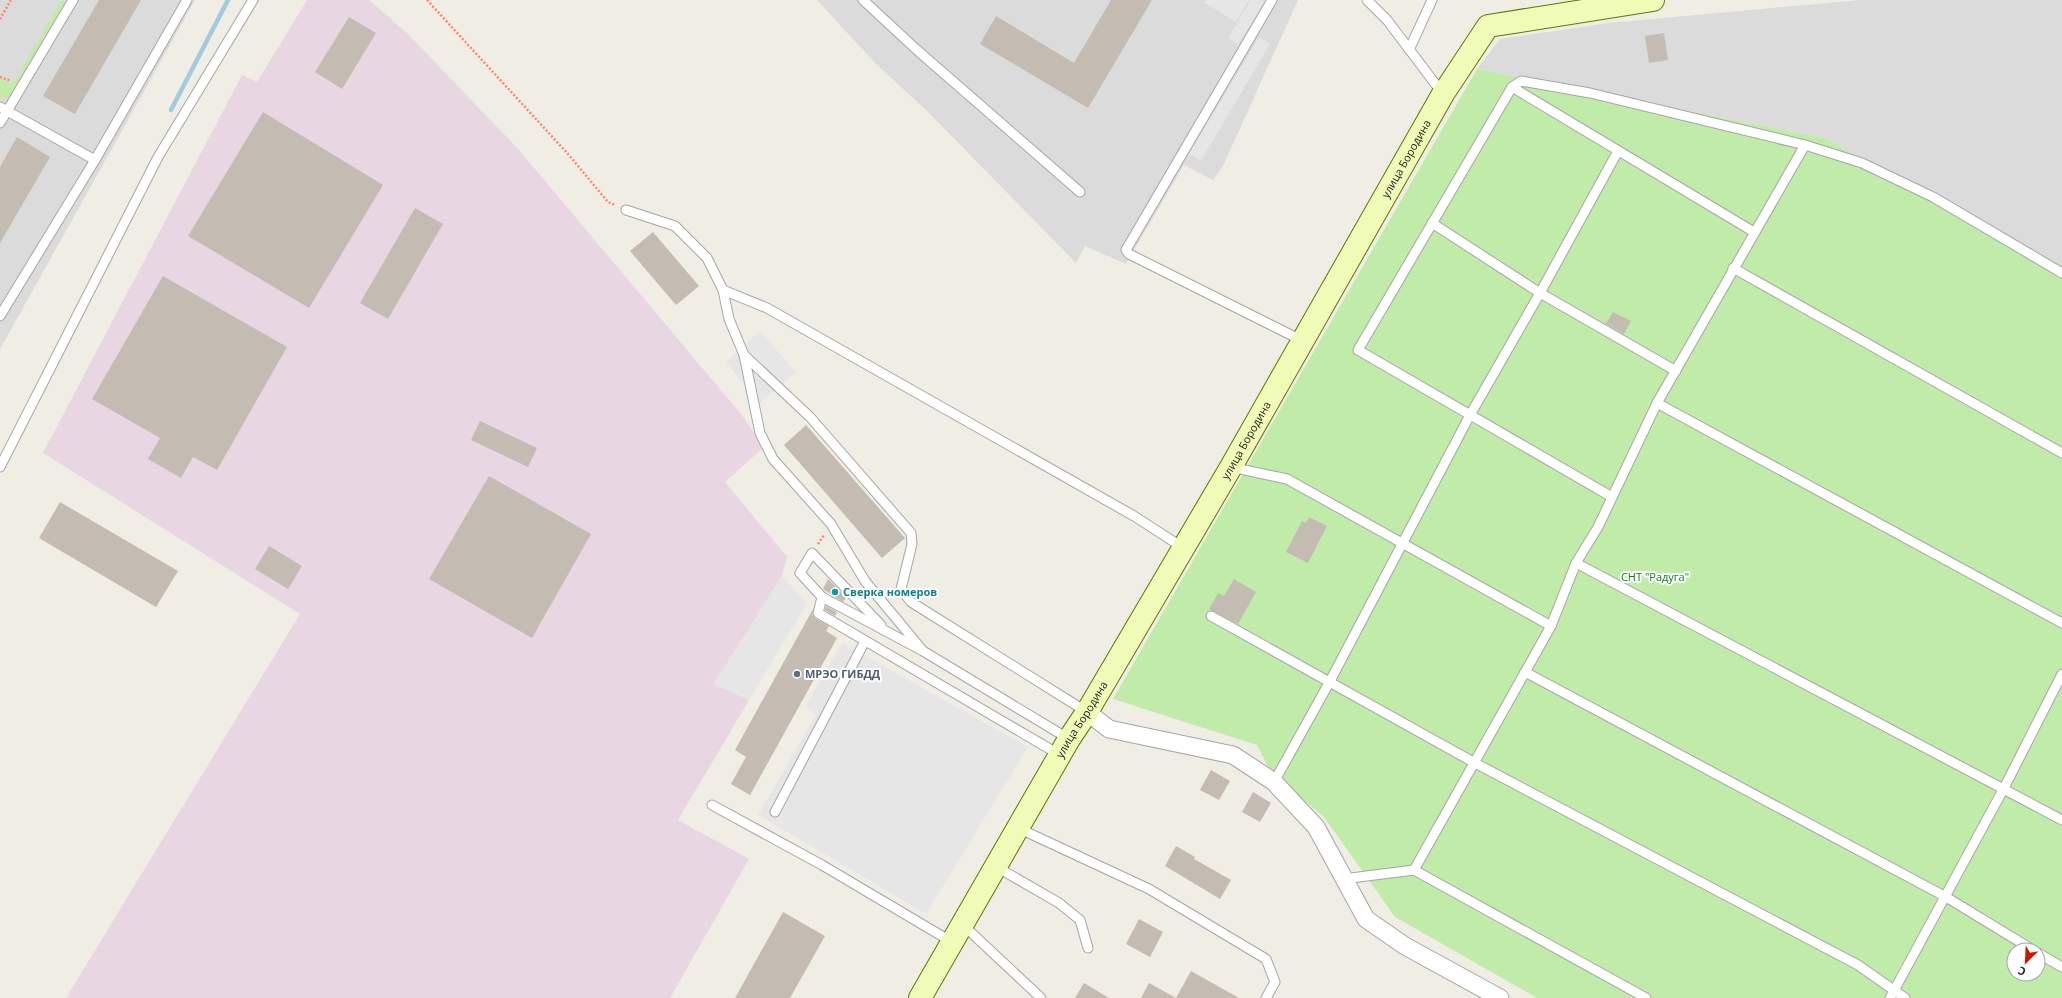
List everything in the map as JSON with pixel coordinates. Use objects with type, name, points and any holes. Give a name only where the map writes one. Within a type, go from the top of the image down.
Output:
[{"type":"main road","name":"улица Бородина","points":[[920,998],[1064,747],[1087,712],[1182,547],[1231,467],[1443,94],[1488,26],[1641,1]]},
{"type":"street","points":[[1087,712],[1109,729],[1233,756],[1274,782],[1316,827],[1366,919],[1405,946],[1500,998]]},
{"type":"lane","points":[[0,123],[3,109],[73,0]]},
{"type":"lane","points":[[0,316],[95,160],[187,0]]},
{"type":"lane","points":[[0,467],[158,157],[253,0]]},
{"type":"lane","points":[[863,0],[917,50],[1080,192]]},
{"type":"lane","points":[[1272,0],[1126,250],[1128,254],[1303,341]]},
{"type":"lane","points":[[1367,0],[1387,20],[1443,94]]},
{"type":"lane","points":[[1409,50],[1432,0]]},
{"type":"lane","points":[[1612,497],[1358,350],[1512,87],[1521,81],[1590,93],[1805,145],[1862,163],[1933,198],[2062,273]]},
{"type":"lane","points":[[1512,87],[1754,232]]},
{"type":"lane","points":[[3,109],[95,160]]},
{"type":"lane","points":[[1414,870],[1476,763],[1525,672],[1552,626],[1576,562],[1598,527],[1657,403],[1733,268],[1805,145]]},
{"type":"lane","points":[[1274,782],[1330,683],[1470,415],[1540,293],[1618,151]]},
{"type":"lane","points":[[626,210],[675,226],[707,258],[723,290],[729,319],[744,355],[760,433],[773,459],[831,524],[864,581],[923,651]]},
{"type":"lane","points":[[1432,223],[1540,293],[1676,371]]},
{"type":"lane","points":[[1733,268],[2062,453]]},
{"type":"lane","points":[[723,290],[767,308],[1134,516],[1182,547]]},
{"type":"lane","points":[[744,355],[810,417],[911,533],[912,544],[901,589],[912,602],[1087,712]]},
{"type":"lane","points":[[1657,403],[2062,623]]},
{"type":"lane","points":[[1231,467],[1287,479],[1552,626]]},
{"type":"lane","points":[[886,630],[812,553],[800,573],[822,597],[923,651],[1064,747]]},
{"type":"lane","points":[[1576,562],[2062,820]]},
{"type":"lane","points":[[822,597],[818,613],[864,641],[1064,747]]},
{"type":"lane","points":[[1211,616],[1476,763],[1858,965],[1892,995],[1905,998]]},
{"type":"lane","points":[[775,812],[864,641]]},
{"type":"lane","points":[[1525,672],[1946,897],[2020,942]]},
{"type":"lane","points":[[1892,995],[2004,788],[2062,674]]},
{"type":"lane","points":[[712,805],[822,865],[957,933],[1041,998]]},
{"type":"lane","points":[[1018,828],[1149,889],[1266,959],[1275,982],[1266,998]]},
{"type":"lane","points":[[995,866],[1059,903],[1080,920],[1088,948]]},
{"type":"lane","points":[[1343,879],[1414,870],[1646,998]]},
{"type":"lane","points":[[2046,958],[2062,967]]},
{"type":"path","points":[[0,19],[11,0]]},
{"type":"path","points":[[427,0],[568,154],[608,202],[626,210]]},
{"type":"path","points":[[812,553],[831,524]]},
{"type":"shaded area","points":[[0,0],[195,0],[0,349]]},
{"type":"shaded area","points":[[307,0],[369,0],[407,33],[519,150],[741,414],[764,447],[725,482],[787,557],[782,576],[714,684],[749,700],[678,820],[749,859],[670,998],[66,998],[300,614],[43,453],[242,75],[257,82]]},
{"type":"shaded area","points":[[817,0],[1298,0],[1223,166],[1213,180],[1184,165],[1126,264],[1085,246],[1076,263],[926,110],[876,64]]},
{"type":"shaded area","points":[[1207,0],[1249,0],[1236,22],[1205,3]]},
{"type":"shaded area","points":[[1251,0],[1266,0],[1238,44],[1228,38]]},
{"type":"shaded area","points":[[1860,0],[2062,0],[2062,265],[1824,138],[1477,69],[1500,39],[1609,23]]},
{"type":"shaded area","points":[[1259,37],[1270,44],[1201,161],[1189,154]]},
{"type":"shaded area","points":[[760,331],[796,372],[759,404],[726,362]]},
{"type":"shaded area","points":[[782,576],[807,603],[749,700],[714,684]]},
{"type":"shaded area","points":[[842,643],[1028,747],[926,914],[758,815],[816,715],[806,705]]},
{"type":"green space","points":[[62,0],[69,3],[49,37],[42,33]]},
{"type":"green space","points":[[40,37],[47,41],[27,75],[20,71]]},
{"type":"green space","name":"СНТ \"Радуга\"","points":[[1477,69],[1824,138],[2062,265],[2062,998],[1537,998],[1395,917],[1324,817],[1271,773],[1257,745],[1113,699]]},
{"type":"green space","points":[[18,75],[24,78],[15,92],[8,97],[0,97],[0,78],[11,84]]},
{"type":"building","points":[[99,0],[141,0],[75,114],[43,96]]},
{"type":"building","points":[[1111,0],[1152,0],[1088,108],[980,44],[996,16],[1074,63]]},
{"type":"building","points":[[349,17],[376,33],[342,89],[315,72]]},
{"type":"building","points":[[1664,33],[1668,60],[1649,63],[1645,36]]},
{"type":"building","points":[[263,112],[383,185],[309,308],[188,236]]},
{"type":"building","points":[[17,137],[50,157],[0,243],[0,167]]},
{"type":"building","points":[[415,208],[443,224],[388,319],[360,303]]},
{"type":"building","points":[[653,232],[699,286],[676,305],[630,251]]},
{"type":"building","points":[[163,276],[287,347],[217,470],[193,457],[181,478],[148,459],[160,438],[92,399]]},
{"type":"building","points":[[1613,312],[1631,321],[1624,334],[1606,324]]},
{"type":"building","points":[[480,421],[537,448],[528,467],[471,440]]},
{"type":"building","points":[[806,425],[905,538],[882,558],[784,445]]},
{"type":"building","points":[[489,476],[591,534],[532,638],[429,579]]},
{"type":"building","points":[[60,502],[178,571],[156,607],[39,538]]},
{"type":"building","points":[[1309,517],[1327,526],[1308,563],[1286,552],[1302,521],[1306,523]]},
{"type":"building","points":[[269,546],[302,566],[288,589],[255,569]]},
{"type":"building","points":[[828,579],[846,597],[843,602],[823,589]]},
{"type":"building","points":[[1234,579],[1256,592],[1238,624],[1209,609],[1218,593],[1224,596]]},
{"type":"building","points":[[826,606],[837,612],[835,616],[825,610]]},
{"type":"building","name":"МРЭО ГИБДД","points":[[813,609],[812,615],[829,626],[826,631],[837,638],[750,795],[731,784],[746,757],[735,750]]},
{"type":"building","points":[[1211,770],[1230,781],[1219,800],[1200,790]]},
{"type":"building","points":[[1253,792],[1271,803],[1260,822],[1242,812]]},
{"type":"building","points":[[1176,846],[1195,857],[1194,859],[1231,880],[1220,899],[1165,866]]},
{"type":"building","points":[[783,912],[825,936],[790,998],[735,998]]},
{"type":"building","points":[[1139,919],[1163,932],[1150,957],[1126,944]]},
{"type":"building","points":[[1191,971],[1239,998],[1176,998]]},
{"type":"building","points":[[1084,983],[1109,998],[1075,998]]},
{"type":"building","points":[[1149,983],[1176,998],[1141,998]]},
{"type":"waterway","points":[[171,110],[228,0]]},
{"type":"place","name":"Сверка номеров","points":[[835,592]]},
{"type":"place","name":"МРЭО ГИБДД","points":[[797,674]]}]
